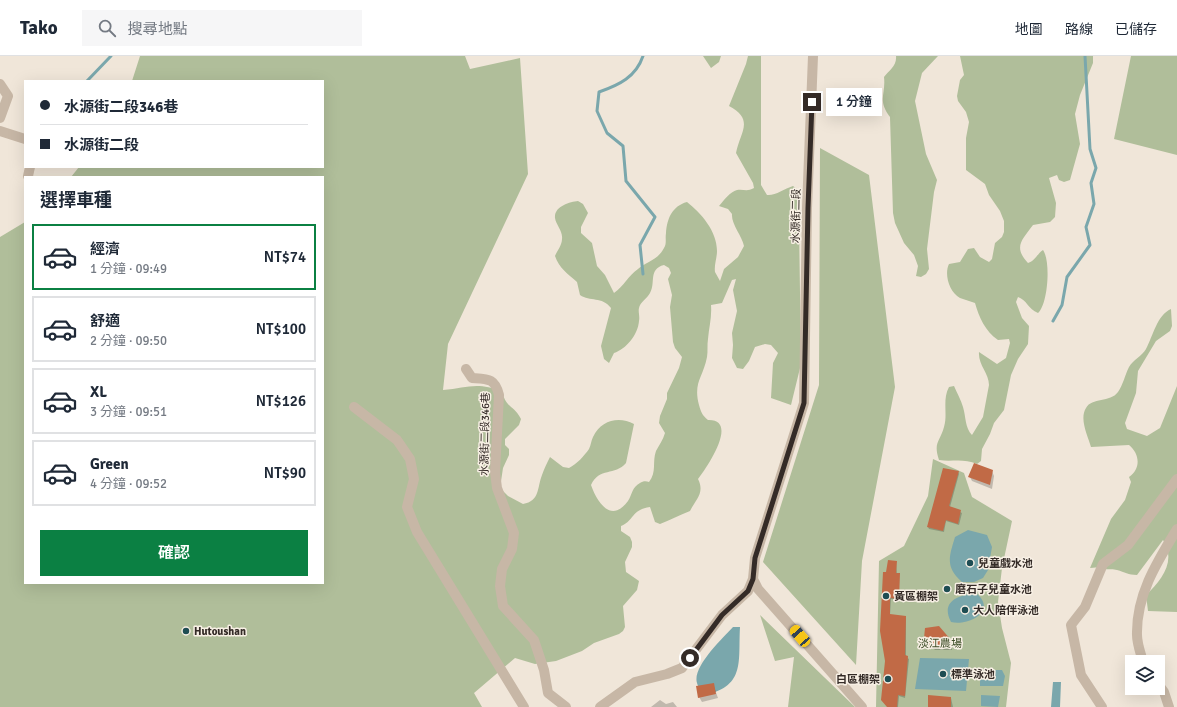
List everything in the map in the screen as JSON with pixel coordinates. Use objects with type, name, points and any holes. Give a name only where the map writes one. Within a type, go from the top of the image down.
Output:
[{"type":"street","name":"水源街二段","points":[[753,579],[755,558],[804,403],[807,216],[813,56]]},
{"type":"street","points":[[0,84],[8,96],[0,118]]},
{"type":"street","points":[[0,131],[24,139]]},
{"type":"street","name":"水源街二段346巷","points":[[466,369],[472,378],[491,380],[497,386],[499,395],[495,472],[497,488],[514,533],[512,549],[502,569],[500,586],[503,606],[534,640],[544,670],[548,693],[566,707]]},
{"type":"street","points":[[354,407],[398,440],[410,459],[414,479],[407,507],[417,532],[524,707]]},
{"type":"street","points":[[1102,707],[1081,675],[1071,625],[1085,607],[1103,564],[1128,544],[1177,479]]},
{"type":"street","points":[[1141,655],[1137,636],[1140,604],[1152,571],[1177,529]]},
{"type":"street","points":[[600,707],[635,682],[667,674],[682,668],[722,615],[748,591],[753,579]]},
{"type":"street","points":[[753,579],[758,589],[862,707]]},
{"type":"street","points":[[1165,695],[1169,707]]},
{"type":"green space","points":[[140,56],[465,56],[470,69],[520,58],[528,174],[448,344],[443,390],[472,386],[494,389],[502,392],[508,404],[516,411],[521,419],[519,425],[505,439],[505,445],[509,449],[509,455],[503,468],[500,488],[508,496],[523,504],[535,497],[540,480],[550,457],[563,467],[569,468],[578,462],[585,454],[589,449],[596,431],[606,423],[622,420],[634,424],[626,463],[622,467],[598,476],[594,479],[591,485],[601,504],[610,511],[616,511],[622,508],[628,501],[637,485],[641,482],[649,482],[654,471],[656,451],[665,433],[659,423],[660,416],[667,399],[667,393],[679,368],[682,357],[675,348],[673,342],[670,307],[672,295],[668,279],[671,273],[669,268],[664,265],[656,270],[654,273],[652,289],[640,306],[638,326],[634,336],[627,345],[614,353],[609,363],[604,359],[601,346],[611,308],[600,300],[580,295],[577,282],[559,264],[555,256],[562,241],[562,236],[555,218],[555,214],[563,205],[571,202],[578,201],[583,204],[588,213],[581,227],[581,233],[592,243],[597,266],[605,275],[614,293],[631,275],[659,255],[664,248],[671,214],[682,204],[687,202],[703,217],[714,236],[717,251],[715,272],[720,281],[724,269],[738,257],[744,246],[733,222],[732,214],[728,209],[719,206],[732,192],[754,188],[753,183],[736,153],[744,127],[744,121],[742,116],[737,111],[729,106],[748,56],[761,56],[761,185],[767,195],[793,186],[797,189],[799,221],[801,364],[791,405],[771,398],[773,363],[778,353],[771,345],[765,344],[755,347],[749,361],[743,369],[737,368],[732,358],[732,333],[737,311],[733,290],[736,279],[732,280],[722,303],[711,305],[707,357],[697,391],[701,412],[708,420],[717,422],[721,427],[721,436],[713,456],[698,479],[701,488],[700,492],[690,511],[660,524],[655,522],[650,507],[644,508],[621,526],[621,531],[630,537],[632,542],[632,547],[625,562],[626,572],[639,581],[637,590],[623,606],[625,627],[623,631],[619,634],[594,643],[582,651],[556,661],[535,664],[515,658],[474,693],[482,707],[0,707],[0,237],[24,223],[24,584],[324,584],[324,176],[72,176],[78,168],[324,168],[324,80],[132,80]]},
{"type":"green space","points":[[703,56],[721,56],[719,62],[711,68]]},
{"type":"green space","points":[[896,56],[938,56],[922,73],[915,101],[926,154],[937,180],[934,192],[927,249],[929,269],[926,274],[921,277],[916,276],[918,266],[914,255],[904,243],[895,223],[893,213],[890,117],[884,106],[883,97],[884,77],[894,65]]},
{"type":"green space","points":[[960,56],[1093,56],[1093,63],[1080,95],[1075,114],[1080,144],[1070,180],[1064,182],[1059,180],[1057,175],[1049,178],[1056,203],[1055,217],[1050,222],[1033,225],[1025,235],[1020,248],[1023,257],[1028,263],[1043,250],[1048,272],[1044,301],[1038,313],[1024,300],[1018,297],[1016,302],[1022,318],[1029,326],[1028,344],[1018,359],[1011,375],[1004,410],[994,423],[982,449],[981,461],[977,464],[963,461],[939,460],[937,454],[938,442],[945,422],[946,397],[949,387],[954,386],[962,404],[968,429],[972,435],[983,417],[989,385],[989,381],[980,361],[979,352],[997,364],[1006,358],[1010,343],[1009,339],[998,340],[989,332],[978,313],[975,303],[960,298],[956,295],[950,287],[947,278],[949,264],[960,262],[968,249],[974,248],[980,257],[989,262],[992,259],[995,243],[1002,237],[1004,232],[1004,221],[1000,211],[989,195],[985,184],[966,170],[966,138],[969,122],[966,112],[958,101],[957,96],[960,80],[964,75]]},
{"type":"green space","points":[[1131,56],[1177,56],[1177,155],[1114,139]]},
{"type":"green space","points":[[820,148],[869,175],[895,387],[862,561],[856,665],[763,562],[819,385]]},
{"type":"green space","points":[[1171,309],[1172,326],[1170,331],[1156,341],[1138,371],[1136,393],[1125,423],[1127,429],[1147,436],[1160,428],[1177,386],[1177,612],[1148,611],[1146,595],[1162,577],[1168,563],[1167,548],[1163,540],[1137,575],[1115,569],[1105,569],[1101,567],[1090,568],[1111,519],[1125,500],[1131,482],[1129,477],[1136,470],[1138,461],[1133,449],[1129,445],[1091,447],[1083,417],[1086,408],[1092,402],[1110,398],[1118,392],[1129,367],[1146,349],[1162,316]]},
{"type":"green space","name":"淡江農場","points":[[933,459],[964,473],[972,497],[1012,521],[1002,568],[998,602],[1002,628],[1011,663],[1006,707],[876,707],[879,561],[904,546],[928,496]]},
{"type":"green space","points":[[760,615],[855,707],[788,707],[794,657],[775,661]]},
{"type":"water","name":"兒童戲水池","points":[[968,530],[987,535],[992,547],[988,570],[983,578],[974,582],[962,582],[953,571],[950,556],[955,537]]},
{"type":"water","name":"大人陪伴泳池","points":[[976,593],[982,600],[984,606],[983,611],[978,616],[966,622],[951,622],[948,615],[948,609],[953,600],[963,595]]},
{"type":"water","points":[[733,627],[740,627],[739,661],[734,678],[728,685],[719,691],[706,695],[699,688],[697,683],[699,669],[703,661],[715,646]]},
{"type":"water","name":"標準泳池","points":[[920,658],[969,659],[966,691],[915,689]]},
{"type":"water","points":[[980,670],[1002,670],[1005,676],[1003,686],[980,686]]},
{"type":"water","points":[[1053,682],[1061,682],[1060,707],[1051,707]]},
{"type":"water","points":[[981,695],[1000,696],[998,707],[981,706]]},
{"type":"building","points":[[974,463],[993,470],[990,485],[968,477]]},
{"type":"building","points":[[943,468],[959,471],[949,506],[961,510],[958,524],[946,520],[943,531],[927,527]]},
{"type":"building","points":[[888,560],[897,561],[896,573],[900,573],[899,599],[890,598],[890,614],[906,616],[905,655],[908,656],[905,696],[898,695],[897,707],[887,707],[881,700],[885,661],[880,631],[883,572],[886,572]]},
{"type":"building","points":[[939,626],[951,640],[950,647],[931,646],[924,638],[925,628]]},
{"type":"building","points":[[714,683],[716,694],[698,698],[696,686]]},
{"type":"building","points":[[928,695],[951,697],[951,707],[928,707]]},
{"type":"waterway","points":[[88,80],[111,56]]},
{"type":"waterway","points":[[643,56],[636,70],[631,75],[620,83],[599,92],[597,111],[607,133],[623,146],[626,181],[655,217],[640,245],[643,274]]},
{"type":"waterway","points":[[1053,321],[1062,305],[1067,277],[1090,245],[1086,227],[1094,204],[1091,183],[1096,168],[1090,149],[1085,56]]},
{"type":"place","name":"兒童戲水池","points":[[970,563]]},
{"type":"place","name":"磨石子兒童水池","points":[[947,589]]},
{"type":"place","name":"黃區棚架","points":[[886,596]]},
{"type":"place","name":"大人陪伴泳池","points":[[965,610]]},
{"type":"place","name":"Hutoushan","points":[[186,631]]},
{"type":"place","name":"標準泳池","points":[[943,674]]},
{"type":"place","name":"白區棚架","points":[[888,679]]},
{"type":"route","points":[[690,658],[722,615],[748,591],[753,579],[755,558],[804,403],[812,102]]}]
